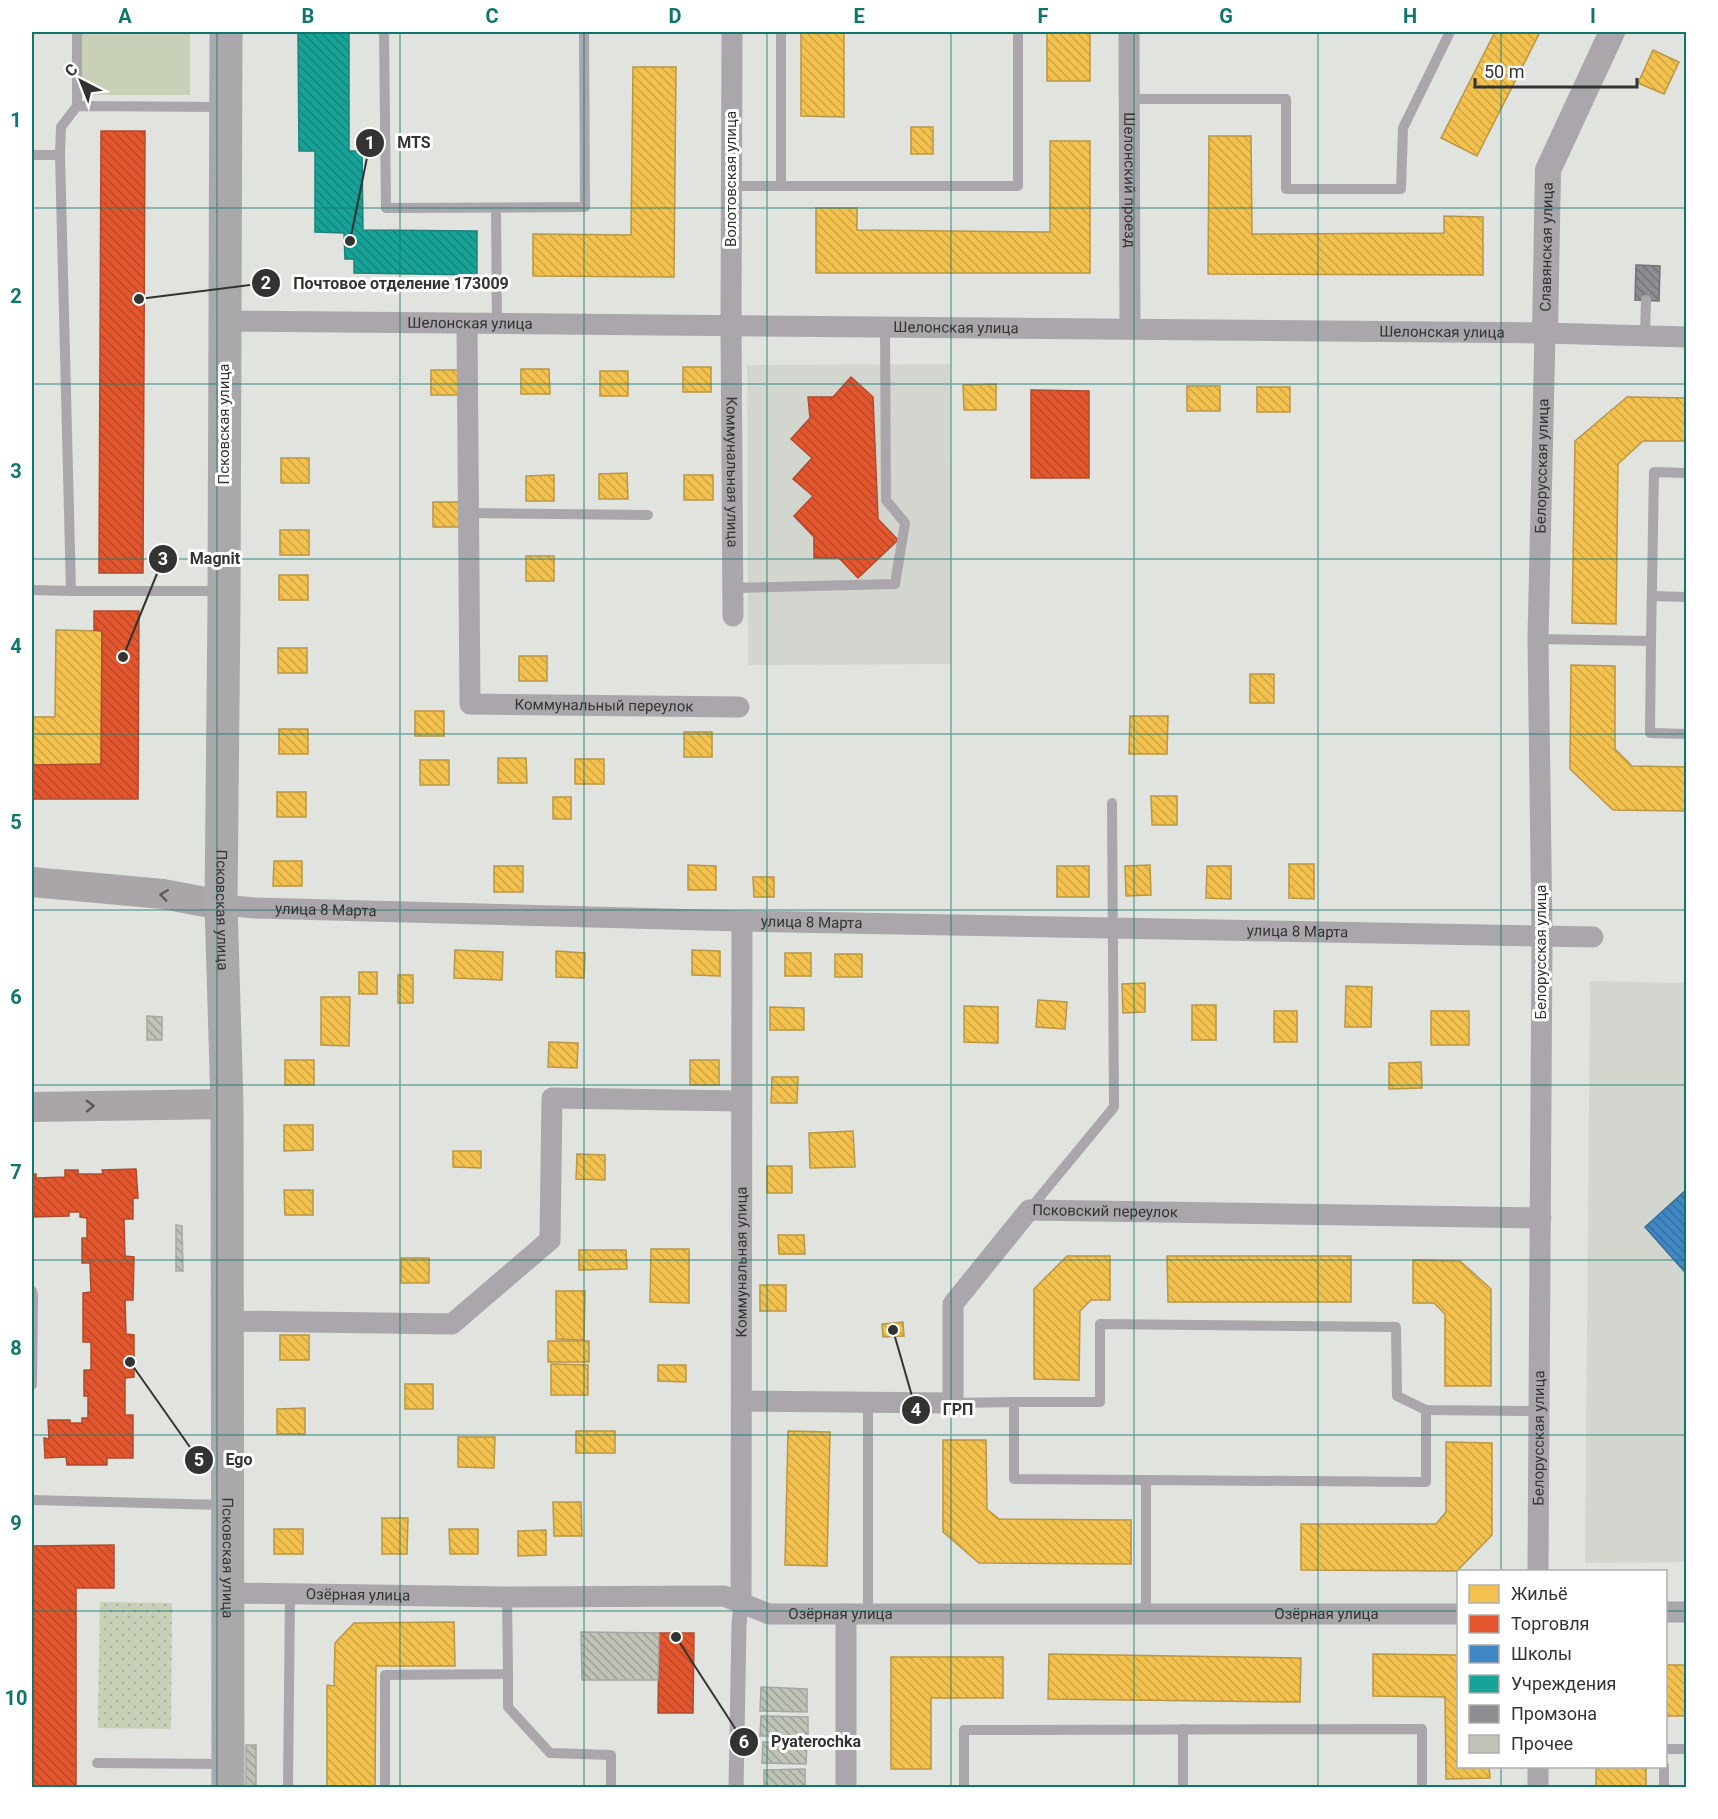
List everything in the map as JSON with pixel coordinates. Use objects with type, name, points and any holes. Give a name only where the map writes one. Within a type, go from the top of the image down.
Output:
[{"type":"main road","name":"Псковская улица","points":[[226,32],[221,904],[227,1104],[228,1776]]},
{"type":"main road","name":"улица 8 Марта","points":[[32,882],[163,894],[221,904]]},
{"type":"main road","points":[[32,1107],[227,1104]]},
{"type":"street","name":"Волотовская улица","points":[[731,326],[732,32]]},
{"type":"street","name":"Шелонский проезд","points":[[1129,32],[1130,329]]},
{"type":"street","name":"Славянская улица","points":[[1545,333],[1548,170],[1612,32]]},
{"type":"street","name":"Шелонская улица","points":[[224,321],[1545,333],[1686,337]]},
{"type":"street","points":[[467,324],[470,513]]},
{"type":"street","name":"Коммунальная улица","points":[[731,326],[733,616]]},
{"type":"street","name":"Белорусская улица","points":[[1538,1570],[1542,937],[1538,639],[1545,333]]},
{"type":"street","name":"Коммунальный переулок","points":[[470,513],[470,704],[739,707]]},
{"type":"street","name":"улица 8 Марта","points":[[221,904],[256,908],[742,921],[1593,937]]},
{"type":"street","name":"Коммунальная улица","points":[[741,1602],[742,921]]},
{"type":"street","points":[[226,1321],[452,1324],[550,1240],[552,1098],[741,1101]]},
{"type":"street","name":"Псковский переулок","points":[[953,1403],[953,1304],[1029,1210],[1541,1218]]},
{"type":"street","points":[[742,1401],[953,1403]]},
{"type":"street","name":"Озёрная улица","points":[[228,1593],[507,1597],[724,1596],[769,1614],[1457,1614]]},
{"type":"street","points":[[736,1788],[741,1602]]},
{"type":"street","points":[[1667,1612],[1686,1612]]},
{"type":"street","points":[[846,1614],[846,1788]]},
{"type":"street","points":[[1538,1768],[1538,1788]]},
{"type":"lane","points":[[71,591],[60,155],[61,127],[77,106],[77,32]]},
{"type":"lane","points":[[384,32],[386,208],[585,207],[585,32]]},
{"type":"lane","points":[[781,32],[781,186]]},
{"type":"lane","points":[[731,186],[1018,186],[1018,32]]},
{"type":"lane","points":[[1129,99],[1286,99],[1286,189],[1401,189],[1403,128],[1450,32]]},
{"type":"lane","points":[[77,106],[225,108]]},
{"type":"lane","points":[[32,155],[60,155]]},
{"type":"lane","points":[[496,207],[497,324]]},
{"type":"lane","points":[[1645,336],[1646,300]]},
{"type":"lane","points":[[733,588],[895,584],[905,523],[886,500],[885,327]]},
{"type":"lane","points":[[1686,473],[1654,472],[1650,733],[1686,734]]},
{"type":"lane","points":[[470,513],[648,515]]},
{"type":"lane","points":[[32,590],[224,591]]},
{"type":"lane","points":[[1652,596],[1686,597]]},
{"type":"lane","points":[[1538,639],[1651,641]]},
{"type":"lane","points":[[1029,1210],[1114,1107],[1112,803]]},
{"type":"lane","points":[[32,1291],[32,1385]]},
{"type":"lane","points":[[953,1403],[1100,1402],[1100,1324],[1396,1327],[1397,1396],[1426,1410],[1538,1411]]},
{"type":"lane","points":[[1014,1402],[1014,1479],[1426,1482],[1426,1410]]},
{"type":"lane","points":[[868,1403],[868,1614]]},
{"type":"lane","points":[[1146,1480],[1146,1614]]},
{"type":"lane","points":[[32,1500],[228,1506]]},
{"type":"lane","points":[[288,1788],[290,1594]]},
{"type":"lane","points":[[507,1597],[508,1707],[550,1753],[611,1755],[611,1788]]},
{"type":"lane","points":[[385,1788],[385,1675],[508,1674]]},
{"type":"lane","points":[[1182,1729],[1183,1788]]},
{"type":"lane","points":[[964,1788],[964,1730],[1182,1729],[1422,1730],[1422,1788]]},
{"type":"lane","points":[[1667,1749],[1686,1749]]},
{"type":"lane","points":[[97,1763],[228,1776]]},
{"type":"lane","points":[[1664,1768],[1664,1788]]},
{"type":"shaded area","points":[[950,364],[951,664],[748,665],[747,365]]},
{"type":"shaded area","points":[[1590,981],[1686,983],[1686,1562],[1585,1563]]},
{"type":"green space","points":[[82,32],[190,32],[190,95],[82,95]]},
{"type":"green space","points":[[100,1602],[172,1603],[171,1729],[98,1728]]},
{"type":"building: Жильё","points":[[801,32],[844,32],[844,117],[801,116]]},
{"type":"building: Жильё","points":[[1047,32],[1090,32],[1090,81],[1047,81]]},
{"type":"building: Жильё","points":[[1495,32],[1540,32],[1477,156],[1441,138]]},
{"type":"building: Жильё","points":[[1653,50],[1679,62],[1664,94],[1638,83]]},
{"type":"building: Жильё","points":[[633,67],[676,67],[674,277],[533,276],[533,234],[631,235]]},
{"type":"building: Жильё","points":[[911,127],[933,127],[933,154],[911,154]]},
{"type":"building: Жильё","points":[[1209,136],[1251,136],[1252,234],[1444,233],[1444,216],[1483,217],[1483,275],[1208,274]]},
{"type":"building: Жильё","points":[[1050,141],[1090,141],[1090,273],[816,273],[816,208],[857,208],[857,230],[1050,232]]},
{"type":"building: Жильё","points":[[683,367],[711,367],[711,392],[683,392]]},
{"type":"building: Жильё","points":[[521,369],[549,369],[550,394],[521,394]]},
{"type":"building: Жильё","points":[[431,370],[459,370],[459,395],[431,395]]},
{"type":"building: Жильё","points":[[600,371],[628,371],[628,396],[600,396]]},
{"type":"building: Жильё","points":[[996,384],[996,410],[964,410],[963,385]]},
{"type":"building: Жильё","points":[[1187,386],[1220,386],[1220,411],[1187,411]]},
{"type":"building: Жильё","points":[[1257,387],[1290,387],[1290,412],[1257,412]]},
{"type":"building: Жильё","points":[[1627,397],[1686,398],[1686,441],[1643,441],[1618,464],[1616,624],[1572,623],[1575,441]]},
{"type":"building: Жильё","points":[[281,458],[309,458],[309,483],[281,483]]},
{"type":"building: Жильё","points":[[627,473],[628,499],[599,499],[599,474]]},
{"type":"building: Жильё","points":[[554,475],[554,501],[526,501],[526,476]]},
{"type":"building: Жильё","points":[[684,475],[713,475],[713,500],[684,500]]},
{"type":"building: Жильё","points":[[433,502],[462,502],[462,527],[433,527]]},
{"type":"building: Жильё","points":[[280,530],[309,530],[309,555],[280,555]]},
{"type":"building: Жильё","points":[[526,556],[554,556],[554,581],[526,581]]},
{"type":"building: Жильё","points":[[279,575],[308,575],[308,600],[279,600]]},
{"type":"building: Жильё","points":[[56,630],[102,631],[101,764],[32,765],[32,717],[55,717]]},
{"type":"building: Жильё","points":[[278,648],[307,648],[307,673],[278,673]]},
{"type":"building: Жильё","points":[[519,656],[547,656],[547,681],[519,681]]},
{"type":"building: Жильё","points":[[1571,665],[1615,666],[1615,749],[1632,766],[1686,767],[1686,811],[1613,810],[1570,769]]},
{"type":"building: Жильё","points":[[1250,674],[1274,674],[1274,703],[1250,703]]},
{"type":"building: Жильё","points":[[415,711],[444,711],[444,736],[415,736]]},
{"type":"building: Жильё","points":[[1130,716],[1168,716],[1167,754],[1129,754]]},
{"type":"building: Жильё","points":[[279,729],[308,729],[308,754],[279,754]]},
{"type":"building: Жильё","points":[[684,732],[712,732],[712,757],[684,757]]},
{"type":"building: Жильё","points":[[498,758],[526,758],[527,783],[498,783]]},
{"type":"building: Жильё","points":[[575,759],[604,759],[604,784],[575,784]]},
{"type":"building: Жильё","points":[[420,760],[449,760],[449,785],[420,785]]},
{"type":"building: Жильё","points":[[277,792],[306,792],[306,817],[277,817]]},
{"type":"building: Жильё","points":[[1151,796],[1177,796],[1177,825],[1152,825]]},
{"type":"building: Жильё","points":[[553,797],[571,797],[571,819],[553,819]]},
{"type":"building: Жильё","points":[[274,861],[302,861],[302,886],[273,886]]},
{"type":"building: Жильё","points":[[1289,864],[1314,864],[1314,899],[1289,898]]},
{"type":"building: Жильё","points":[[688,865],[716,866],[716,890],[688,890]]},
{"type":"building: Жильё","points":[[1150,865],[1151,895],[1126,896],[1125,866]]},
{"type":"building: Жильё","points":[[494,866],[523,866],[523,892],[494,892]]},
{"type":"building: Жильё","points":[[1057,866],[1089,866],[1089,897],[1057,897]]},
{"type":"building: Жильё","points":[[1207,866],[1231,866],[1231,899],[1206,898]]},
{"type":"building: Жильё","points":[[753,877],[774,877],[774,897],[754,897]]},
{"type":"building: Жильё","points":[[455,950],[503,952],[502,980],[454,978]]},
{"type":"building: Жильё","points":[[692,950],[720,951],[720,976],[692,975]]},
{"type":"building: Жильё","points":[[556,951],[585,953],[584,978],[556,977]]},
{"type":"building: Жильё","points":[[785,953],[811,953],[811,976],[785,976]]},
{"type":"building: Жильё","points":[[835,954],[862,954],[862,977],[835,977]]},
{"type":"building: Жильё","points":[[359,972],[377,972],[377,994],[359,994]]},
{"type":"building: Жильё","points":[[398,975],[413,975],[413,1003],[398,1003]]},
{"type":"building: Жильё","points":[[1145,983],[1145,1012],[1123,1013],[1122,984]]},
{"type":"building: Жильё","points":[[1346,986],[1372,987],[1371,1027],[1345,1027]]},
{"type":"building: Жильё","points":[[321,997],[350,997],[349,1046],[321,1045]]},
{"type":"building: Жильё","points":[[1038,1000],[1067,1002],[1065,1029],[1036,1027]]},
{"type":"building: Жильё","points":[[1192,1005],[1216,1005],[1216,1040],[1192,1040]]},
{"type":"building: Жильё","points":[[964,1006],[998,1007],[998,1043],[964,1042]]},
{"type":"building: Жильё","points":[[770,1007],[804,1008],[804,1030],[770,1030]]},
{"type":"building: Жильё","points":[[1274,1011],[1297,1011],[1297,1042],[1274,1042]]},
{"type":"building: Жильё","points":[[1431,1011],[1469,1011],[1469,1045],[1431,1045]]},
{"type":"building: Жильё","points":[[549,1042],[578,1043],[577,1068],[548,1067]]},
{"type":"building: Жильё","points":[[285,1060],[314,1060],[314,1085],[285,1085]]},
{"type":"building: Жильё","points":[[690,1060],[719,1060],[719,1085],[690,1085]]},
{"type":"building: Жильё","points":[[1421,1062],[1422,1088],[1389,1089],[1389,1063]]},
{"type":"building: Жильё","points":[[772,1077],[798,1077],[797,1103],[771,1103]]},
{"type":"building: Жильё","points":[[284,1125],[313,1125],[313,1150],[284,1151]]},
{"type":"building: Жильё","points":[[853,1131],[855,1167],[810,1168],[809,1133]]},
{"type":"building: Жильё","points":[[453,1151],[481,1151],[481,1168],[453,1167]]},
{"type":"building: Жильё","points":[[577,1154],[605,1155],[605,1180],[576,1179]]},
{"type":"building: Жильё","points":[[767,1166],[792,1166],[792,1193],[767,1193]]},
{"type":"building: Жильё","points":[[284,1190],[313,1190],[313,1215],[285,1215]]},
{"type":"building: Жильё","points":[[778,1235],[804,1235],[805,1254],[779,1254]]},
{"type":"building: Жильё","points":[[651,1249],[689,1249],[689,1303],[650,1302]]},
{"type":"building: Жильё","points":[[579,1250],[626,1250],[627,1269],[579,1270]]},
{"type":"building: Жильё","points":[[1067,1256],[1110,1256],[1110,1300],[1091,1300],[1080,1311],[1079,1380],[1034,1379],[1034,1289]]},
{"type":"building: Жильё","points":[[1167,1256],[1351,1256],[1351,1302],[1168,1302]]},
{"type":"building: Жильё","points":[[401,1258],[429,1258],[429,1283],[401,1283]]},
{"type":"building: Жильё","points":[[1413,1260],[1460,1261],[1491,1289],[1491,1386],[1445,1386],[1445,1314],[1434,1303],[1413,1303]]},
{"type":"building: Жильё","points":[[760,1285],[786,1285],[786,1311],[760,1311]]},
{"type":"building: Жильё","points":[[556,1291],[585,1291],[584,1340],[556,1339]]},
{"type":"building: Жильё","points":[[903,1322],[904,1336],[883,1337],[882,1324]]},
{"type":"building: Жильё","points":[[280,1335],[309,1335],[309,1360],[280,1360]]},
{"type":"building: Жильё","points":[[548,1341],[589,1341],[589,1362],[548,1362]]},
{"type":"building: Жильё","points":[[551,1364],[588,1365],[588,1395],[551,1395]]},
{"type":"building: Жильё","points":[[658,1365],[686,1365],[686,1382],[658,1381]]},
{"type":"building: Жильё","points":[[405,1384],[433,1384],[433,1409],[405,1409]]},
{"type":"building: Жильё","points":[[305,1408],[305,1434],[277,1434],[277,1409]]},
{"type":"building: Жильё","points":[[576,1431],[615,1431],[615,1453],[576,1453]]},
{"type":"building: Жильё","points":[[788,1431],[830,1432],[827,1566],[785,1565]]},
{"type":"building: Жильё","points":[[458,1437],[495,1437],[494,1468],[458,1467]]},
{"type":"building: Жильё","points":[[943,1440],[986,1440],[987,1509],[999,1519],[1131,1520],[1131,1564],[979,1563],[943,1532]]},
{"type":"building: Жильё","points":[[1446,1442],[1492,1443],[1492,1535],[1457,1571],[1301,1570],[1301,1524],[1436,1524],[1446,1512]]},
{"type":"building: Жильё","points":[[553,1502],[581,1502],[582,1536],[554,1536]]},
{"type":"building: Жильё","points":[[382,1518],[408,1518],[407,1554],[382,1554]]},
{"type":"building: Жильё","points":[[274,1529],[303,1529],[303,1554],[274,1554]]},
{"type":"building: Жильё","points":[[449,1529],[478,1529],[478,1554],[450,1554]]},
{"type":"building: Жильё","points":[[546,1530],[546,1555],[518,1556],[518,1531]]},
{"type":"building: Жильё","points":[[454,1622],[455,1666],[376,1666],[375,1788],[327,1788],[327,1685],[334,1686],[335,1643],[354,1623]]},
{"type":"building: Жильё","points":[[1049,1654],[1301,1658],[1300,1702],[1048,1699]]},
{"type":"building: Жильё","points":[[1373,1654],[1457,1655],[1457,1768],[1489,1768],[1490,1778],[1446,1779],[1445,1697],[1373,1696]]},
{"type":"building: Жильё","points":[[891,1657],[1003,1657],[1003,1698],[931,1698],[931,1769],[891,1769]]},
{"type":"building: Жильё","points":[[1667,1665],[1686,1665],[1686,1716],[1667,1716]]},
{"type":"building: Жильё","points":[[1596,1768],[1646,1768],[1646,1788],[1596,1788]]},
{"type":"building: Торговля","points":[[101,131],[145,131],[143,573],[99,573]]},
{"type":"building: Торговля","points":[[851,377],[873,397],[878,519],[898,540],[858,578],[839,558],[814,558],[814,537],[794,516],[813,496],[793,479],[812,458],[791,439],[810,418],[808,397],[833,397]]},
{"type":"building: Торговля","points":[[1031,390],[1089,391],[1089,478],[1031,478]]},
{"type":"building: Торговля","points":[[94,611],[139,611],[138,799],[32,799],[32,765],[101,764],[102,631],[94,630]]},
{"type":"building: Торговля","points":[[136,1169],[138,1198],[133,1198],[133,1219],[124,1219],[125,1256],[134,1257],[133,1300],[125,1300],[126,1334],[134,1335],[134,1377],[125,1378],[125,1415],[133,1415],[133,1458],[107,1458],[107,1465],[67,1465],[66,1457],[45,1458],[44,1438],[49,1439],[48,1420],[70,1420],[70,1423],[82,1423],[82,1418],[88,1418],[88,1396],[84,1396],[84,1370],[91,1370],[91,1342],[83,1342],[83,1293],[91,1292],[90,1263],[82,1263],[82,1238],[87,1238],[87,1218],[80,1217],[80,1212],[69,1212],[69,1216],[32,1217],[32,1174],[36,1174],[36,1178],[65,1177],[65,1170],[78,1170],[78,1174],[103,1174],[102,1170]]},
{"type":"building: Торговля","points":[[114,1545],[114,1588],[76,1588],[76,1788],[32,1788],[32,1546]]},
{"type":"building: Торговля","points":[[659,1633],[694,1633],[693,1713],[658,1713]]},
{"type":"building: Школы","points":[[1686,1190],[1686,1270],[1684,1271],[1645,1227]]},
{"type":"building: Учреждения","points":[[298,32],[349,32],[349,151],[362,151],[363,230],[477,231],[477,275],[354,273],[354,259],[345,259],[344,233],[315,232],[315,151],[299,151]]},
{"type":"building: Промзона","points":[[1636,265],[1660,266],[1659,301],[1635,300]]},
{"type":"building: Прочее","points":[[147,1016],[162,1017],[162,1040],[147,1040]]},
{"type":"building: Прочее","points":[[176,1225],[182,1226],[183,1271],[176,1271]]},
{"type":"building: Прочее","points":[[581,1632],[659,1633],[658,1680],[582,1680]]},
{"type":"building: Прочее","points":[[761,1687],[807,1689],[807,1712],[760,1711]]},
{"type":"building: Прочее","points":[[761,1716],[808,1717],[808,1737],[760,1736]]},
{"type":"building: Прочее","points":[[763,1742],[807,1744],[806,1764],[762,1763]]},
{"type":"building: Прочее","points":[[246,1745],[256,1745],[256,1788],[246,1788]]},
{"type":"building: Прочее","points":[[805,1769],[805,1788],[764,1788],[764,1770]]},
{"type":"place","name":"MTS","points":[[350,241]]},
{"type":"place","name":"Почтовое отделение 173009","points":[[139,299]]},
{"type":"place","name":"Magnit","points":[[123,657]]},
{"type":"place","name":"ГРП","points":[[893,1330]]},
{"type":"place","name":"Ego","points":[[130,1362]]},
{"type":"place","name":"Pyaterochka","points":[[676,1637]]}]
